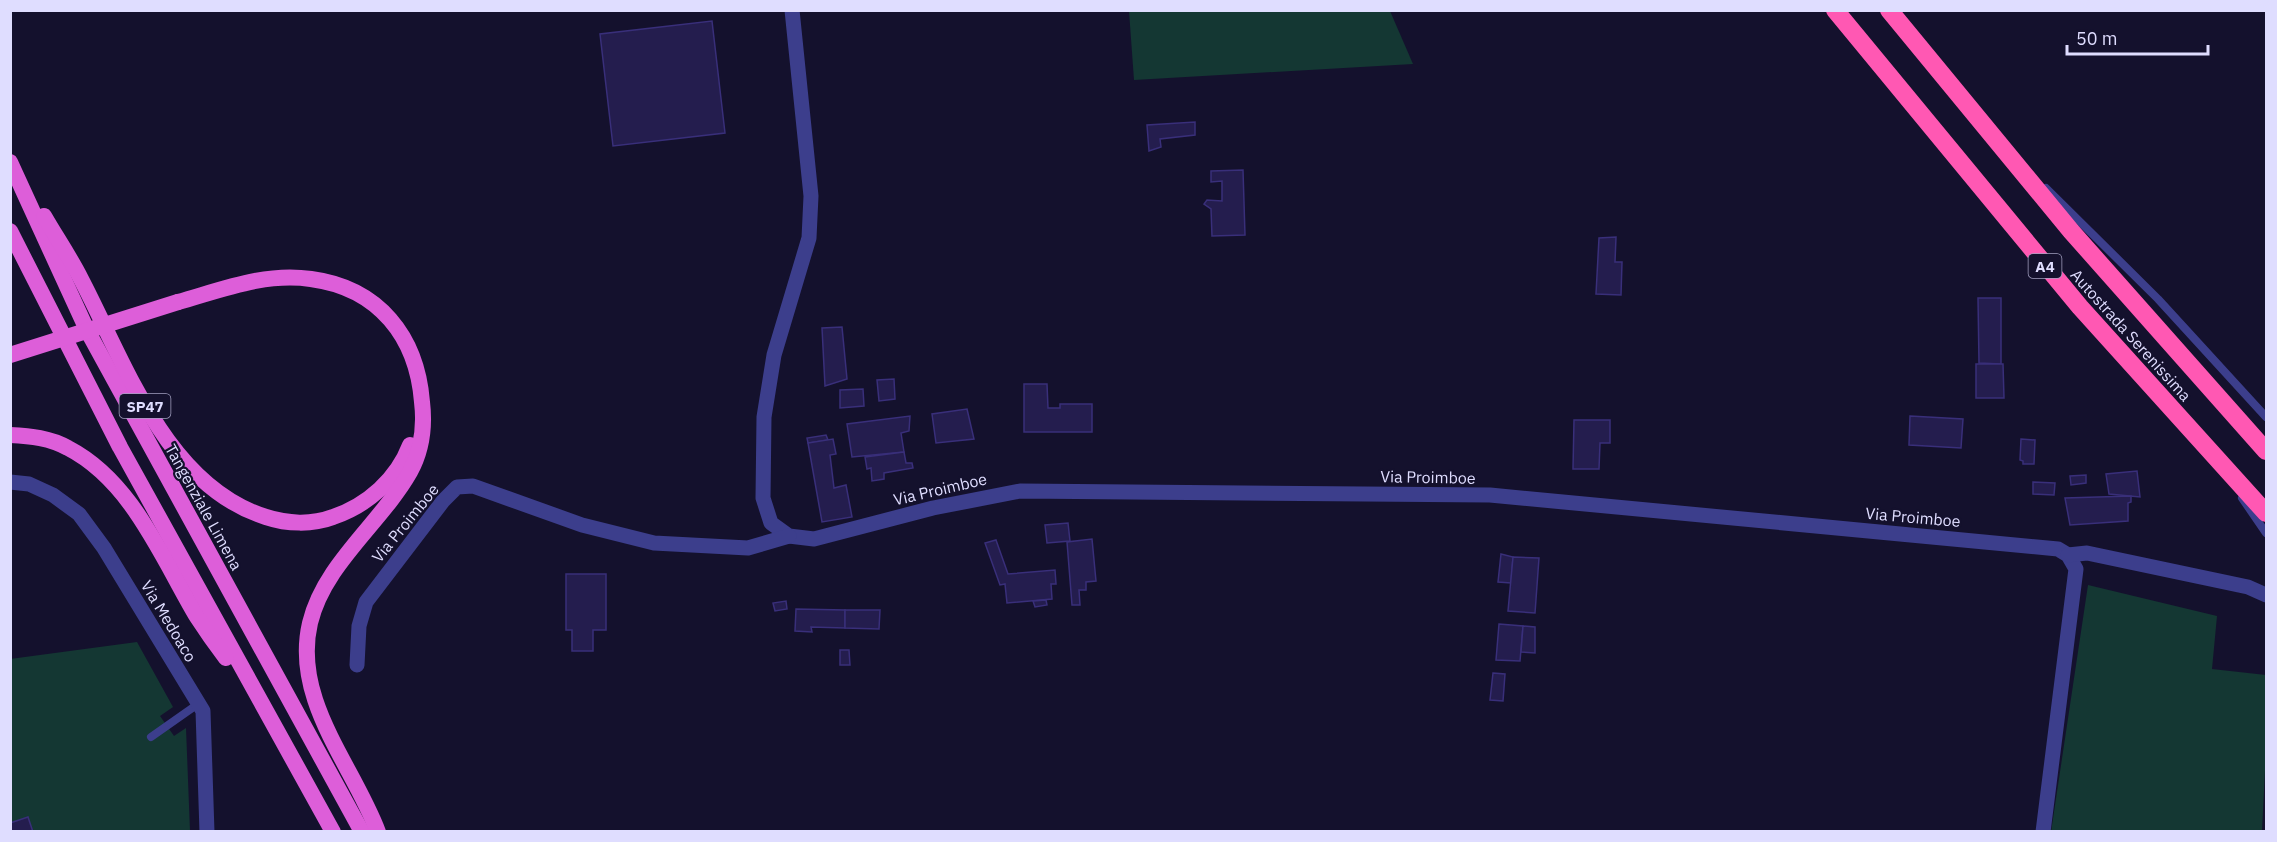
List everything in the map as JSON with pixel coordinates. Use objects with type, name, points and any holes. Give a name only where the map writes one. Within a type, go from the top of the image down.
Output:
[{"type":"highway","name":"Autostrada Serenissima","points":[[1835,10],[2080,308],[2266,513]]},
{"type":"highway","name":"Autostrada Serenissima","points":[[1888,10],[2141,312],[2266,451]]},
{"type":"highway","name":"SP47","points":[[10,161],[81,278],[112,346],[148,411],[186,462],[209,486],[234,504],[274,520],[298,523],[321,521],[347,512],[371,498],[390,479],[408,451],[423,410]]},
{"type":"highway","name":"Tangenziale Limena","points":[[10,161],[87,330],[362,831]]},
{"type":"highway","points":[[10,231],[126,457],[333,831]]},
{"type":"highway","name":"SP47","points":[[10,355],[178,302],[256,280],[282,278],[330,282],[351,290],[385,314],[410,346],[420,374],[424,431],[410,472],[330,580],[318,602],[309,632],[309,671],[314,696],[332,742],[378,831]]},
{"type":"highway","points":[[10,435],[39,437],[68,448],[110,480],[131,504],[199,620],[277,730]]},
{"type":"street","points":[[789,536],[771,523],[763,498],[763,487],[764,417],[774,355],[809,238],[811,196],[792,10]]},
{"type":"street","name":"Via Medoaco","points":[[10,482],[28,484],[53,495],[79,514],[104,548],[203,711],[207,831]]},
{"type":"street","name":"Via Proimboe","points":[[357,665],[359,626],[366,602],[443,501],[457,487],[473,486],[582,525],[654,543],[748,548],[789,536],[814,539],[933,508],[1020,490],[1490,495],[2058,549],[2068,555],[2086,553],[2248,587],[2266,595]]},
{"type":"street","points":[[2043,831],[2076,569],[2068,555]]},
{"type":"lane","points":[[1988,131],[2158,298],[2266,417]]},
{"type":"lane","points":[[2209,451],[2266,533]]},
{"type":"lane","points":[[151,737],[198,704]]},
{"type":"green space","points":[[1129,11],[1390,11],[1413,64],[1134,80]]},
{"type":"green space","points":[[2088,585],[2217,616],[2212,669],[2266,675],[2266,750],[2262,831],[2051,832]]},
{"type":"green space","points":[[137,642],[173,707],[160,716],[174,736],[186,728],[190,831],[11,831],[10,659]]},
{"type":"building","points":[[712,21],[725,133],[613,146],[600,34]]},
{"type":"building","points":[[1195,122],[1195,135],[1160,139],[1161,147],[1149,151],[1147,125]]},
{"type":"building","points":[[1243,170],[1245,235],[1212,236],[1211,209],[1204,204],[1207,200],[1222,201],[1222,181],[1211,182],[1211,171]]},
{"type":"building","points":[[1616,237],[1615,262],[1622,262],[1621,295],[1596,294],[1599,238]]},
{"type":"building","points":[[1978,298],[2001,298],[2001,364],[1979,363]]},
{"type":"building","points":[[842,327],[847,379],[825,386],[822,328]]},
{"type":"building","points":[[1976,364],[2003,364],[2004,398],[1976,398]]},
{"type":"building","points":[[894,379],[895,399],[879,401],[877,380]]},
{"type":"building","points":[[1024,384],[1047,384],[1048,408],[1060,408],[1060,404],[1092,404],[1092,432],[1024,432]]},
{"type":"building","points":[[863,389],[864,406],[840,408],[840,390]]},
{"type":"building","points":[[967,409],[974,439],[936,443],[932,414]]},
{"type":"building","points":[[910,416],[909,431],[901,433],[904,452],[852,457],[847,424]]},
{"type":"building","points":[[1910,416],[1963,419],[1961,448],[1909,445]]},
{"type":"building","points":[[1574,420],[1610,420],[1610,443],[1600,443],[1599,469],[1573,469]]},
{"type":"building","points":[[826,435],[828,440],[808,443],[807,438]]},
{"type":"building","points":[[833,439],[836,454],[830,455],[834,488],[846,485],[852,517],[822,522],[808,443]]},
{"type":"building","points":[[2021,439],[2035,440],[2034,464],[2023,464],[2020,460]]},
{"type":"building","points":[[904,452],[906,463],[912,463],[913,468],[884,473],[884,479],[872,481],[871,468],[867,469],[865,457]]},
{"type":"building","points":[[2137,471],[2140,497],[2109,494],[2106,474]]},
{"type":"building","points":[[2086,475],[2086,483],[2071,485],[2070,476]]},
{"type":"building","points":[[2033,482],[2055,483],[2054,495],[2033,494]]},
{"type":"building","points":[[2131,496],[2131,502],[2128,503],[2128,521],[2070,525],[2065,498]]},
{"type":"building","points":[[1068,523],[1070,541],[1047,543],[1045,525]]},
{"type":"building","points":[[1092,539],[1096,581],[1086,582],[1086,590],[1079,590],[1080,605],[1072,605],[1067,542]]},
{"type":"building","points":[[996,540],[1008,574],[1055,570],[1056,584],[1051,584],[1052,599],[1007,603],[1005,584],[1000,585],[985,543]]},
{"type":"building","points":[[1501,554],[1513,557],[1511,583],[1498,582]]},
{"type":"building","points":[[1513,557],[1539,558],[1535,613],[1508,611]]},
{"type":"building","points":[[566,574],[606,574],[606,630],[593,630],[593,651],[572,651],[572,630],[566,630]]},
{"type":"building","points":[[1046,600],[1047,605],[1035,607],[1033,601]]},
{"type":"building","points":[[786,601],[787,609],[775,611],[773,603]]},
{"type":"building","points":[[796,609],[845,610],[845,628],[811,627],[812,632],[795,631]]},
{"type":"building","points":[[845,610],[880,610],[879,629],[845,628]]},
{"type":"building","points":[[1499,624],[1523,626],[1520,661],[1496,660]]},
{"type":"building","points":[[1523,626],[1535,627],[1535,653],[1521,652]]},
{"type":"building","points":[[840,650],[849,650],[850,665],[840,665]]},
{"type":"building","points":[[1493,673],[1505,674],[1503,701],[1490,700]]},
{"type":"building","points":[[28,817],[33,832],[10,832],[10,823]]}]
